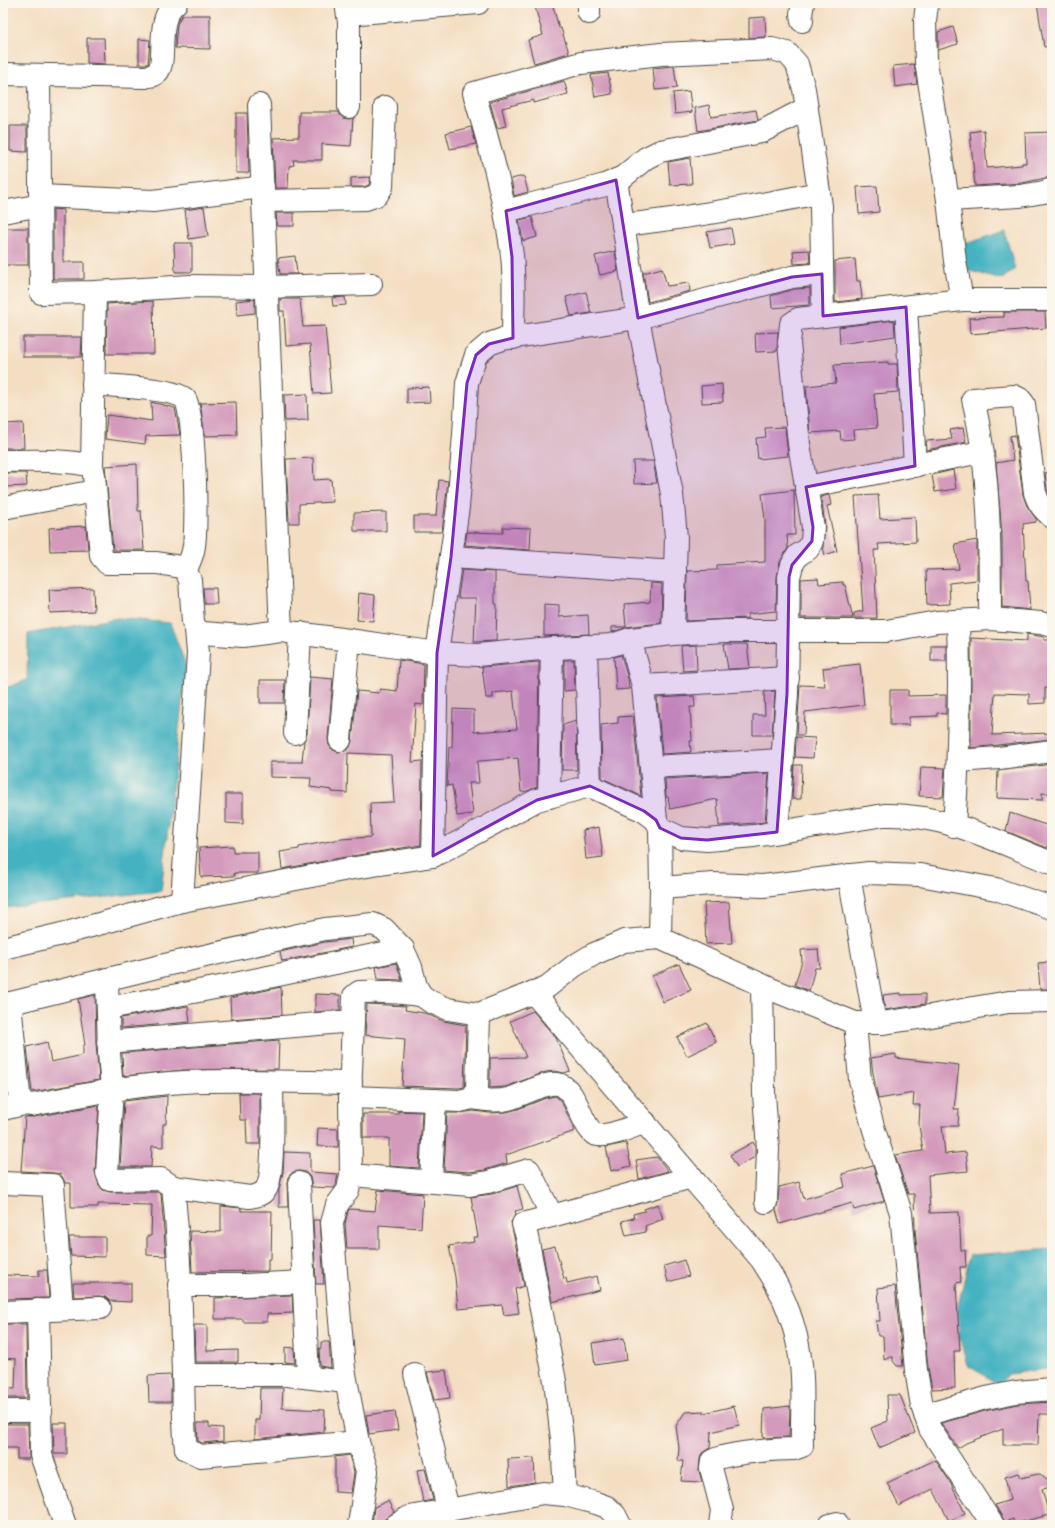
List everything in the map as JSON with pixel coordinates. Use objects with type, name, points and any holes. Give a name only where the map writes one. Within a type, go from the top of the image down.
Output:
[{"type":"street","points":[[3,74],[145,77],[154,74],[158,70],[161,63],[165,16],[170,8],[176,3]]},
{"type":"street","points":[[349,107],[347,9],[478,3]]},
{"type":"street","points":[[927,3],[925,21],[926,62],[962,300]]},
{"type":"street","points":[[513,338],[512,258],[506,211],[495,165],[474,93],[581,63],[661,54],[772,49],[787,53],[797,64],[804,89],[821,206],[823,316]]},
{"type":"street","points":[[40,75],[42,293],[95,292],[190,286],[267,287],[371,284]]},
{"type":"street","points":[[259,105],[267,287],[290,632],[295,733]]},
{"type":"street","points":[[3,212],[41,200],[153,202],[263,194],[366,199],[377,195],[382,187],[385,107]]},
{"type":"street","points":[[506,211],[605,185],[623,177],[646,158],[660,151],[725,140],[761,132],[807,108]]},
{"type":"street","points":[[616,180],[638,318],[672,494],[676,537],[673,634]]},
{"type":"street","points":[[948,200],[1020,196],[1044,192],[1052,189]]},
{"type":"street","points":[[623,225],[678,219],[728,211],[819,193]]},
{"type":"street","points":[[433,856],[437,653],[459,494],[467,383],[476,355],[489,344],[503,339],[638,318],[792,277],[822,274]]},
{"type":"street","points":[[95,292],[92,384],[92,466],[101,556],[107,563],[157,563],[181,567],[186,570],[190,580],[198,654],[182,901]]},
{"type":"street","points":[[777,832],[788,678],[789,576],[792,565],[798,555],[808,549],[812,541],[813,527],[799,444],[789,333],[791,324],[798,319],[962,300],[1052,300]]},
{"type":"street","points":[[906,307],[916,466]]},
{"type":"street","points":[[92,384],[158,390],[178,395],[186,400],[190,413],[193,449],[195,516],[194,550],[186,570]]},
{"type":"street","points":[[990,619],[988,518],[977,419],[973,399],[1014,396],[1020,399],[1024,404],[1035,493],[1038,502],[1052,517]]},
{"type":"street","points":[[806,487],[981,452]]},
{"type":"street","points":[[3,461],[46,461],[92,466]]},
{"type":"street","points":[[3,508],[94,491]]},
{"type":"street","points":[[451,557],[675,572]]},
{"type":"street","points":[[196,629],[203,633],[243,636],[290,632],[437,653],[478,655],[552,648],[612,645],[630,639],[673,634],[789,630],[886,631],[937,622],[990,619],[1041,623],[1052,626]]},
{"type":"street","points":[[954,826],[958,761],[960,686],[958,621]]},
{"type":"street","points":[[630,639],[643,686],[658,829],[661,884],[660,938]]},
{"type":"street","points":[[340,740],[349,640]]},
{"type":"street","points":[[586,646],[590,786]]},
{"type":"street","points":[[549,797],[552,648]]},
{"type":"street","points":[[643,686],[788,678]]},
{"type":"street","points":[[958,761],[999,758],[1052,751]]},
{"type":"street","points":[[651,767],[783,760]]},
{"type":"street","points":[[3,948],[66,934],[182,901],[348,869],[433,856],[537,800],[590,786],[644,811],[658,829],[681,838],[707,840],[777,832],[884,815],[903,814],[922,817],[969,830],[1052,863]]},
{"type":"street","points":[[661,884],[763,886],[869,873],[920,874],[996,889],[1052,908]]},
{"type":"street","points":[[849,876],[865,1023],[860,1080],[874,1130],[901,1213],[916,1370],[922,1406],[930,1429],[993,1525]]},
{"type":"street","points":[[421,996],[416,986],[411,966],[403,949],[384,929],[374,924],[358,924],[325,929],[107,979],[6,1004],[19,1094],[13,1106],[32,1105],[112,1089],[184,1082],[272,1082],[435,1100],[460,1101],[472,1098],[490,1101],[508,1099],[549,1084],[560,1085],[570,1092],[588,1127],[594,1135],[599,1136],[609,1134],[645,1122]]},
{"type":"street","points":[[359,1525],[366,1471],[358,1442],[344,1369],[332,1224],[337,1205],[348,1190],[351,1175],[350,1090],[354,996],[358,992],[399,992],[421,996],[430,1002],[448,1009],[479,1014],[540,989],[594,954],[624,941],[660,938],[762,986],[865,1023],[931,1016],[1009,1002],[1052,1001]]},
{"type":"street","points":[[108,1008],[220,987],[403,949]]},
{"type":"street","points":[[107,979],[108,1042],[112,1089],[107,1173],[110,1180],[161,1180],[173,1187],[250,1197],[261,1195],[267,1189],[270,1177],[272,1150],[272,1082]]},
{"type":"street","points":[[762,986],[764,1094],[768,1149],[766,1202]]},
{"type":"street","points":[[540,989],[645,1122],[761,1259],[780,1288],[788,1309],[796,1333],[801,1358],[803,1402],[802,1446],[794,1449],[729,1455],[717,1457],[712,1461],[711,1468],[722,1510],[720,1525]]},
{"type":"street","points":[[472,1098],[477,1089],[479,1014]]},
{"type":"street","points":[[108,1042],[353,1021]]},
{"type":"street","points":[[431,1180],[435,1100]]},
{"type":"street","points":[[351,1175],[400,1180],[431,1180],[470,1185],[488,1182],[529,1170],[552,1216]]},
{"type":"street","points":[[565,1495],[562,1439],[555,1381],[523,1224],[692,1177]]},
{"type":"street","points":[[3,1184],[53,1185],[62,1309]]},
{"type":"street","points":[[299,1184],[308,1377]]},
{"type":"street","points":[[173,1187],[176,1218],[183,1375],[183,1428],[186,1449],[200,1456],[358,1442]]},
{"type":"street","points":[[179,1285],[244,1285],[304,1282]]},
{"type":"street","points":[[3,1312],[100,1308]]},
{"type":"street","points":[[38,1310],[41,1455],[66,1525]]},
{"type":"street","points":[[183,1375],[287,1374],[346,1382]]},
{"type":"street","points":[[415,1374],[448,1510]]},
{"type":"street","points":[[925,1414],[986,1398],[1016,1392],[1052,1389]]},
{"type":"street","points":[[3,1410],[41,1411]]},
{"type":"street","points":[[396,1525],[409,1517],[543,1493],[565,1495],[596,1502],[607,1507],[615,1515],[620,1525]]},
{"type":"highlighted area","points":[[616,180],[638,318],[792,277],[822,274],[823,316],[906,307],[915,466],[806,487],[813,527],[812,541],[792,565],[789,577],[787,694],[777,832],[707,840],[681,838],[660,828],[656,820],[644,811],[590,786],[537,800],[433,856],[437,653],[451,557],[467,383],[476,355],[489,344],[513,338],[512,257],[506,211]]},
{"type":"water","points":[[1004,230],[1015,269],[1002,279],[958,268],[961,245]]},
{"type":"water","points":[[118,618],[170,623],[186,666],[161,891],[3,908],[3,689],[27,680],[28,634]]},
{"type":"water","points":[[1052,1249],[1052,1368],[1009,1374],[999,1384],[967,1365],[955,1319],[970,1255]]},
{"type":"building","points":[[534,3],[552,3],[559,28],[561,28],[569,53],[534,63],[528,40],[543,35]]},
{"type":"building","points":[[1037,3],[1052,3],[1052,46],[1044,47]]},
{"type":"building","points":[[182,15],[210,15],[210,49],[175,48],[177,24]]},
{"type":"building","points":[[765,17],[766,37],[749,38],[749,18]]},
{"type":"building","points":[[953,27],[958,44],[938,50],[938,32]]},
{"type":"building","points":[[87,38],[104,38],[105,64],[87,63]]},
{"type":"building","points":[[139,39],[150,40],[148,64],[139,64]]},
{"type":"building","points":[[914,64],[917,84],[895,87],[893,66]]},
{"type":"building","points":[[674,66],[677,88],[655,90],[653,68]]},
{"type":"building","points":[[608,73],[612,94],[595,97],[591,75]]},
{"type":"building","points":[[564,81],[568,94],[533,103],[533,100],[502,108],[506,126],[497,128],[490,102]]},
{"type":"building","points":[[689,91],[692,112],[675,114],[673,93]]},
{"type":"building","points":[[709,105],[711,117],[756,110],[758,120],[698,131],[695,108]]},
{"type":"building","points":[[299,112],[338,112],[343,118],[353,118],[351,146],[322,144],[322,160],[293,160],[294,165],[289,166],[288,188],[275,188],[273,138],[299,137]]},
{"type":"building","points":[[236,113],[247,113],[249,173],[236,173]]},
{"type":"building","points":[[10,126],[27,126],[27,152],[10,151]]},
{"type":"building","points":[[471,127],[476,144],[450,149],[446,133]]},
{"type":"building","points":[[984,130],[987,168],[1022,165],[1022,163],[1026,163],[1025,133],[1052,132],[1052,153],[1049,154],[1050,177],[1022,183],[975,186],[970,132]]},
{"type":"building","points":[[690,158],[692,184],[670,185],[668,162]]},
{"type":"building","points":[[524,176],[528,192],[514,196],[511,179]]},
{"type":"building","points":[[370,177],[369,185],[364,187],[351,187],[351,178]]},
{"type":"building","points":[[877,186],[879,212],[859,214],[857,187]]},
{"type":"building","points":[[204,207],[208,236],[189,239],[185,210]]},
{"type":"building","points":[[53,209],[63,210],[63,262],[84,262],[84,279],[53,279]]},
{"type":"building","points":[[276,213],[294,213],[294,226],[277,226]]},
{"type":"building","points":[[532,217],[537,237],[523,241],[519,220]]},
{"type":"building","points":[[3,228],[28,228],[28,265],[3,265]]},
{"type":"building","points":[[731,228],[734,244],[710,248],[707,232]]},
{"type":"building","points":[[174,243],[192,243],[192,272],[175,272]]},
{"type":"building","points":[[809,250],[810,263],[794,264],[793,251]]},
{"type":"building","points":[[615,251],[618,271],[600,275],[595,256]]},
{"type":"building","points":[[295,256],[297,274],[280,274],[278,258]]},
{"type":"building","points":[[855,259],[857,281],[860,281],[862,299],[836,302],[835,261]]},
{"type":"building","points":[[662,268],[667,286],[689,283],[690,291],[648,302],[643,273]]},
{"type":"building","points":[[810,288],[809,305],[772,308],[771,296],[794,289]]},
{"type":"building","points":[[586,292],[591,313],[571,316],[566,297]]},
{"type":"building","points":[[345,297],[346,305],[333,306],[332,298]]},
{"type":"building","points":[[255,299],[255,313],[237,315],[236,301]]},
{"type":"building","points":[[280,299],[300,299],[303,327],[325,326],[331,393],[314,394],[310,344],[286,346],[284,311],[280,311]]},
{"type":"building","points":[[153,301],[154,354],[106,354],[107,304]]},
{"type":"building","points":[[1004,312],[1045,312],[1046,328],[970,334],[969,318],[1004,317]]},
{"type":"building","points":[[894,320],[895,336],[840,344],[839,327]]},
{"type":"building","points":[[778,332],[777,351],[756,352],[755,333]]},
{"type":"building","points":[[23,337],[82,337],[81,357],[23,357]]},
{"type":"building","points":[[888,362],[888,364],[897,364],[898,392],[874,394],[877,428],[853,430],[854,439],[841,440],[840,431],[810,433],[806,386],[836,383],[834,365]]},
{"type":"building","points":[[722,384],[723,402],[702,403],[701,386]]},
{"type":"building","points":[[429,387],[430,402],[407,403],[407,388]]},
{"type":"building","points":[[307,394],[308,420],[285,421],[284,395]]},
{"type":"building","points":[[151,402],[175,408],[180,435],[146,436],[145,444],[105,439],[107,415],[152,421]]},
{"type":"building","points":[[236,402],[237,435],[205,436],[200,403]]},
{"type":"building","points":[[23,423],[24,448],[3,448],[3,424]]},
{"type":"building","points":[[785,427],[788,456],[758,459],[756,438],[766,437],[765,428]]},
{"type":"building","points":[[963,428],[966,442],[927,450],[926,441],[952,439],[950,430]]},
{"type":"building","points":[[1015,435],[1023,495],[1027,506],[1036,519],[1036,522],[1023,524],[1026,581],[1028,581],[1030,610],[1002,607],[1002,535],[996,463],[1013,460],[1010,436]]},
{"type":"building","points":[[313,458],[314,480],[331,479],[333,502],[299,504],[299,523],[289,523],[286,459]]},
{"type":"building","points":[[633,461],[653,461],[657,483],[634,484]]},
{"type":"building","points":[[137,464],[138,511],[141,511],[144,550],[113,550],[105,466]]},
{"type":"building","points":[[953,470],[956,489],[935,492],[932,475]]},
{"type":"building","points":[[1052,472],[1052,499],[1047,490],[1045,473]]},
{"type":"building","points":[[3,473],[26,473],[27,486],[3,487]]},
{"type":"building","points":[[439,480],[448,481],[442,532],[414,532],[414,516],[436,516]]},
{"type":"building","points":[[794,490],[795,535],[787,535],[788,548],[780,562],[777,577],[776,611],[748,614],[748,618],[686,621],[687,571],[717,570],[717,565],[765,562],[765,520],[762,494]]},
{"type":"building","points":[[829,495],[831,505],[827,506],[837,551],[825,555],[823,547],[825,525],[821,497]]},
{"type":"building","points":[[878,495],[880,519],[915,517],[916,542],[878,544],[879,550],[874,550],[877,618],[854,618],[854,613],[863,611],[855,496]]},
{"type":"building","points":[[386,512],[386,531],[354,531],[354,513]]},
{"type":"building","points":[[86,526],[88,550],[50,551],[49,528]]},
{"type":"building","points":[[503,527],[531,528],[530,550],[465,545],[467,532],[503,533]]},
{"type":"building","points":[[977,540],[977,580],[949,583],[950,604],[927,605],[926,570],[959,569],[955,544]]},
{"type":"building","points":[[462,570],[495,572],[495,604],[497,604],[496,641],[474,642],[476,598],[458,598]]},
{"type":"building","points":[[818,578],[819,584],[843,582],[853,618],[801,618],[801,579]]},
{"type":"building","points":[[651,583],[662,584],[661,623],[626,627],[624,604],[650,602]]},
{"type":"building","points":[[93,588],[94,611],[50,613],[49,590]]},
{"type":"building","points":[[203,588],[216,588],[217,604],[204,604]]},
{"type":"building","points":[[359,593],[375,595],[373,621],[357,620]]},
{"type":"building","points":[[544,604],[559,605],[559,617],[588,615],[589,634],[544,636]]},
{"type":"building","points":[[612,627],[625,627],[625,628],[612,632]]},
{"type":"building","points":[[1027,634],[1044,637],[1044,640],[1052,640],[1052,688],[1045,688],[1045,703],[1029,704],[1029,694],[995,693],[992,735],[1052,733],[1052,739],[971,748],[971,638],[1027,641]]},
{"type":"building","points":[[724,644],[747,644],[750,668],[728,669]]},
{"type":"building","points":[[696,645],[697,670],[683,671],[681,646]]},
{"type":"building","points":[[931,645],[946,645],[946,661],[931,661]]},
{"type":"building","points":[[621,655],[628,679],[629,689],[616,690],[614,657]]},
{"type":"building","points":[[399,660],[424,664],[423,705],[416,704],[412,762],[422,761],[421,845],[282,869],[280,852],[341,839],[371,837],[370,803],[394,802],[391,755],[348,753],[347,793],[332,792],[332,790],[310,787],[311,778],[270,777],[270,762],[302,762],[304,741],[307,734],[310,677],[333,679],[328,739],[329,745],[333,750],[338,752],[345,751],[350,747],[352,741],[357,691],[379,693],[380,689],[397,691]]},
{"type":"building","points":[[564,660],[574,660],[575,690],[564,691]]},
{"type":"building","points":[[539,662],[537,787],[521,792],[518,758],[479,761],[477,762],[479,783],[469,783],[473,814],[457,816],[452,785],[447,786],[449,747],[452,747],[453,709],[474,710],[474,732],[517,729],[513,691],[493,693],[493,698],[486,698],[482,667]]},
{"type":"building","points":[[860,664],[864,705],[805,712],[804,735],[797,735],[800,685],[825,686],[823,668]]},
{"type":"building","points":[[260,680],[285,680],[284,703],[260,703]]},
{"type":"building","points":[[890,690],[908,690],[908,696],[946,695],[946,714],[937,713],[937,716],[909,717],[909,725],[890,725]]},
{"type":"building","points":[[775,691],[772,735],[753,735],[753,715],[765,715],[764,692]]},
{"type":"building","points":[[694,696],[695,707],[690,707],[692,741],[690,741],[691,752],[662,754],[657,698]]},
{"type":"building","points":[[633,716],[641,796],[602,778],[601,725],[618,723],[618,717]]},
{"type":"building","points":[[576,721],[577,770],[562,770],[563,725]]},
{"type":"building","points":[[796,737],[815,738],[813,758],[795,757]]},
{"type":"building","points":[[1052,764],[1052,794],[1042,793],[1042,800],[997,798],[998,771]]},
{"type":"building","points":[[794,765],[802,765],[801,799],[792,799]]},
{"type":"building","points":[[921,767],[945,768],[943,797],[919,796]]},
{"type":"building","points":[[769,773],[765,822],[719,826],[717,799],[670,809],[668,797],[666,797],[665,779]]},
{"type":"building","points":[[226,794],[243,794],[243,824],[226,823]]},
{"type":"building","points":[[1010,813],[1052,827],[1047,848],[1006,831]]},
{"type":"building","points":[[599,827],[603,857],[586,859],[583,830]]},
{"type":"building","points":[[233,846],[233,852],[258,852],[258,873],[234,873],[235,876],[201,877],[199,848]]},
{"type":"building","points":[[729,902],[732,943],[706,944],[704,903]]},
{"type":"building","points":[[351,939],[352,947],[282,961],[280,952],[325,942]]},
{"type":"building","points":[[818,949],[820,968],[815,968],[809,991],[795,985],[802,961],[801,950]]},
{"type":"building","points":[[1052,962],[1052,989],[1040,989],[1038,963]]},
{"type":"building","points":[[396,963],[402,980],[378,979],[376,967]]},
{"type":"building","points":[[679,964],[691,990],[663,1002],[652,976]]},
{"type":"building","points":[[281,987],[282,1015],[231,1019],[230,998]]},
{"type":"building","points":[[901,993],[901,995],[925,994],[925,1004],[885,1010],[883,995]]},
{"type":"building","points":[[315,994],[340,995],[340,1010],[315,1012]]},
{"type":"building","points":[[95,995],[96,1043],[99,1080],[32,1092],[27,1047],[47,1042],[51,1062],[83,1055],[83,1046],[85,1045],[78,999]]},
{"type":"building","points":[[367,1004],[406,1006],[405,1010],[424,1013],[443,1021],[466,1025],[464,1087],[402,1086],[405,1039],[365,1035]]},
{"type":"building","points":[[188,1006],[190,1022],[121,1028],[121,1018]]},
{"type":"building","points":[[533,1011],[556,1038],[570,1071],[564,1073],[555,1071],[546,1072],[505,1087],[490,1088],[490,1058],[526,1057],[510,1021]]},
{"type":"building","points":[[707,1023],[716,1042],[687,1056],[677,1037]]},
{"type":"building","points":[[279,1040],[278,1069],[183,1070],[123,1076],[122,1053]]},
{"type":"building","points":[[896,1054],[896,1058],[959,1065],[954,1109],[959,1109],[958,1126],[942,1126],[945,1154],[966,1152],[968,1171],[928,1175],[930,1213],[959,1212],[961,1250],[965,1250],[966,1267],[960,1267],[961,1282],[956,1283],[960,1351],[954,1351],[955,1388],[932,1389],[928,1368],[915,1229],[914,1194],[908,1194],[895,1155],[923,1151],[919,1125],[920,1105],[913,1105],[914,1093],[878,1099],[873,1073],[871,1058]]},
{"type":"building","points":[[3,1081],[5,1081],[7,1095],[3,1096]]},
{"type":"building","points":[[239,1093],[260,1093],[260,1144],[247,1144],[246,1120],[240,1120]]},
{"type":"building","points":[[167,1096],[166,1124],[163,1124],[163,1147],[152,1146],[151,1167],[120,1167],[124,1101]]},
{"type":"building","points":[[555,1096],[562,1103],[575,1131],[506,1155],[507,1163],[485,1170],[469,1172],[444,1170],[447,1113],[473,1111],[490,1113],[506,1112]]},
{"type":"building","points":[[99,1105],[95,1172],[99,1185],[103,1190],[110,1192],[157,1192],[161,1194],[166,1256],[147,1255],[147,1236],[151,1236],[152,1205],[98,1204],[98,1207],[71,1207],[71,1183],[65,1183],[60,1174],[21,1171],[25,1117],[34,1117]]},
{"type":"building","points":[[398,1111],[422,1112],[419,1168],[389,1166],[389,1138],[363,1138],[363,1114],[398,1114]]},
{"type":"building","points":[[318,1128],[338,1129],[338,1147],[317,1146]]},
{"type":"building","points":[[753,1142],[755,1146],[755,1157],[737,1167],[730,1155]]},
{"type":"building","points":[[626,1143],[631,1166],[611,1171],[606,1147]]},
{"type":"building","points":[[284,1152],[310,1153],[310,1172],[338,1174],[334,1188],[312,1187],[310,1177],[305,1172],[293,1172],[288,1177],[287,1183],[288,1207],[279,1207],[279,1189],[283,1172]]},
{"type":"building","points":[[657,1157],[668,1171],[639,1179],[636,1160]]},
{"type":"building","points":[[873,1166],[884,1201],[854,1210],[852,1203],[780,1224],[776,1210],[779,1187],[799,1182],[804,1199],[845,1187],[842,1174]]},
{"type":"building","points":[[517,1186],[523,1209],[515,1211],[516,1214],[511,1222],[524,1286],[515,1289],[519,1313],[504,1315],[502,1305],[458,1309],[455,1277],[449,1246],[474,1242],[473,1237],[478,1237],[471,1197],[492,1194]]},
{"type":"building","points":[[378,1190],[423,1194],[421,1228],[379,1225],[379,1249],[347,1249],[345,1224],[348,1211],[350,1209],[375,1211]]},
{"type":"building","points":[[658,1204],[663,1219],[645,1226],[646,1232],[626,1236],[622,1221],[634,1218],[633,1214],[645,1211],[644,1209]]},
{"type":"building","points":[[221,1206],[241,1208],[241,1211],[272,1211],[271,1259],[268,1259],[268,1271],[192,1272],[190,1231],[221,1232]]},
{"type":"building","points":[[313,1220],[320,1220],[324,1284],[316,1284]]},
{"type":"building","points":[[69,1237],[105,1237],[105,1257],[71,1256]]},
{"type":"building","points":[[555,1246],[564,1279],[566,1278],[567,1283],[597,1276],[600,1290],[552,1302],[542,1249]]},
{"type":"building","points":[[684,1260],[689,1276],[668,1282],[664,1266]]},
{"type":"building","points":[[39,1270],[47,1270],[49,1298],[3,1299],[3,1275],[39,1276]]},
{"type":"building","points":[[73,1283],[131,1283],[131,1302],[110,1301],[105,1297],[99,1296],[74,1297]]},
{"type":"building","points":[[895,1286],[903,1366],[897,1366],[893,1361],[893,1357],[884,1360],[883,1336],[878,1336],[876,1321],[880,1321],[878,1288]]},
{"type":"building","points":[[292,1295],[293,1313],[267,1314],[267,1322],[243,1322],[243,1319],[215,1319],[215,1298]]},
{"type":"building","points":[[3,1324],[26,1324],[27,1398],[3,1398],[3,1388],[15,1389],[16,1359],[3,1358]]},
{"type":"building","points":[[194,1325],[207,1325],[207,1351],[238,1350],[238,1362],[195,1362]]},
{"type":"building","points":[[624,1338],[627,1360],[595,1365],[592,1343]]},
{"type":"building","points":[[321,1342],[329,1342],[331,1368],[320,1366],[319,1348],[321,1349]]},
{"type":"building","points":[[285,1347],[294,1348],[295,1363],[285,1362]]},
{"type":"building","points":[[446,1370],[450,1398],[434,1400],[427,1372]]},
{"type":"building","points":[[171,1375],[171,1402],[149,1402],[148,1376]]},
{"type":"building","points":[[260,1388],[283,1388],[282,1408],[325,1410],[324,1432],[255,1439],[255,1420],[259,1420]]},
{"type":"building","points":[[887,1395],[900,1395],[915,1433],[879,1448],[871,1428],[888,1421]]},
{"type":"building","points":[[1052,1402],[1052,1414],[1039,1414],[1038,1445],[1003,1445],[1003,1429],[966,1443],[958,1448],[941,1423],[1018,1404]]},
{"type":"building","points":[[734,1406],[739,1425],[711,1432],[710,1448],[702,1453],[700,1459],[699,1471],[702,1482],[681,1481],[683,1461],[678,1461],[679,1448],[676,1426],[685,1412],[704,1411],[704,1413]]},
{"type":"building","points":[[790,1406],[789,1437],[763,1438],[764,1409]]},
{"type":"building","points":[[395,1411],[398,1430],[369,1434],[366,1415]]},
{"type":"building","points":[[53,1423],[67,1423],[67,1454],[54,1454]]},
{"type":"building","points":[[197,1423],[209,1423],[209,1427],[223,1428],[223,1441],[202,1443],[198,1441]]},
{"type":"building","points":[[3,1424],[28,1424],[29,1459],[17,1459],[17,1448],[3,1448]]},
{"type":"building","points":[[349,1455],[354,1472],[351,1493],[335,1492],[335,1457]]},
{"type":"building","points":[[534,1458],[535,1482],[509,1486],[508,1459]]},
{"type":"building","points":[[935,1460],[949,1480],[965,1513],[949,1521],[933,1489],[899,1506],[887,1483]]},
{"type":"building","points":[[425,1469],[433,1500],[423,1502],[417,1470]]},
{"type":"building","points":[[1019,1473],[1021,1478],[1038,1474],[1052,1482],[1052,1487],[1042,1489],[1049,1515],[1014,1524],[1013,1519],[1005,1522],[995,1505],[1010,1500],[1005,1477]]},
{"type":"building","points":[[388,1501],[394,1512],[385,1519],[384,1523],[380,1525],[372,1525],[374,1507]]}]
